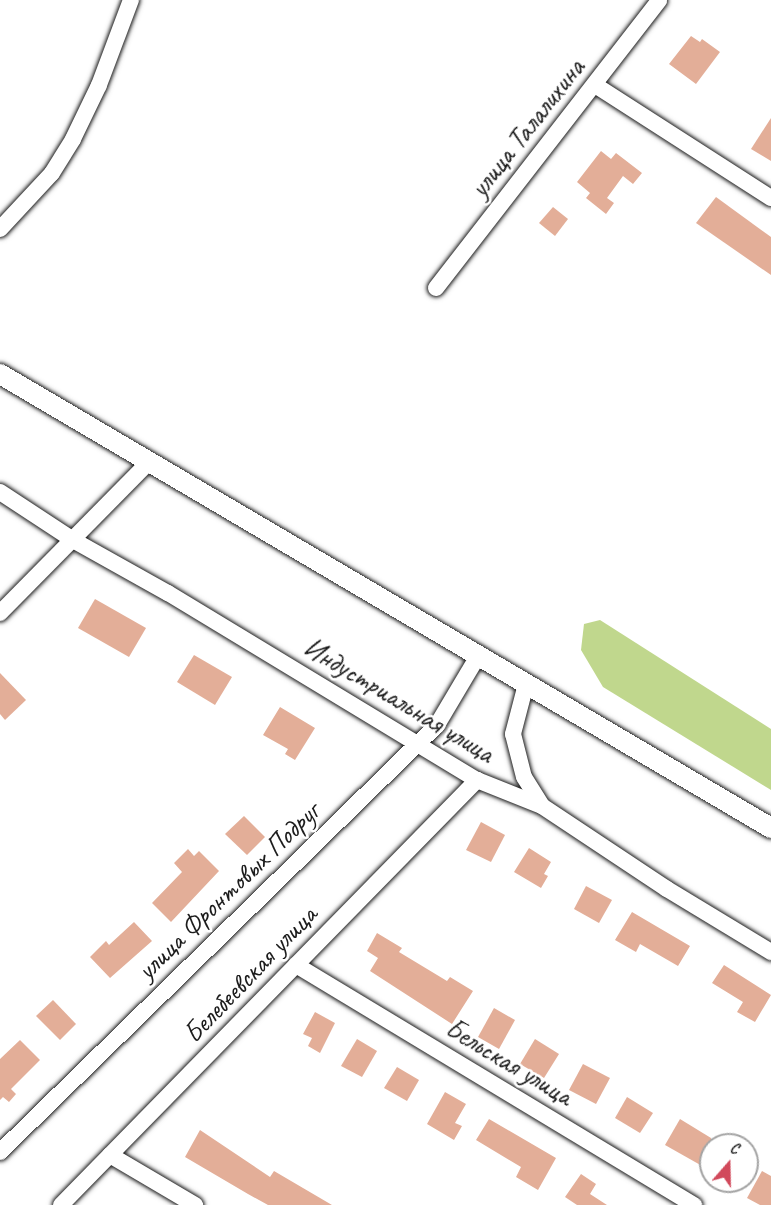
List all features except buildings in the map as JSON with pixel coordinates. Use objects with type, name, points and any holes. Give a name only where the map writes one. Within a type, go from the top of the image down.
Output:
[{"type":"street","points":[[0,229],[52,173],[73,139],[99,85],[131,0]]},
{"type":"street","name":"улица Талалихина","points":[[436,288],[659,0]]},
{"type":"street","points":[[595,85],[771,198]]},
{"type":"street","points":[[0,374],[771,828]]},
{"type":"street","points":[[0,613],[149,462]]},
{"type":"street","name":"Индустриальная улица","points":[[0,492],[74,540],[168,593],[477,780],[542,806],[667,889],[771,952]]},
{"type":"street","name":"улица Фронтовых Подруг","points":[[0,1152],[417,742],[437,725],[478,656]]},
{"type":"street","points":[[526,684],[513,734],[524,777],[542,806]]},
{"type":"street","name":"Белебеевская улица","points":[[61,1205],[477,780]]},
{"type":"street","name":"Бельская улица","points":[[296,965],[694,1205]]},
{"type":"street","points":[[110,1155],[195,1205]]},
{"type":"green space","points":[[600,620],[771,729],[771,790],[603,687],[581,650],[584,624]]}]
